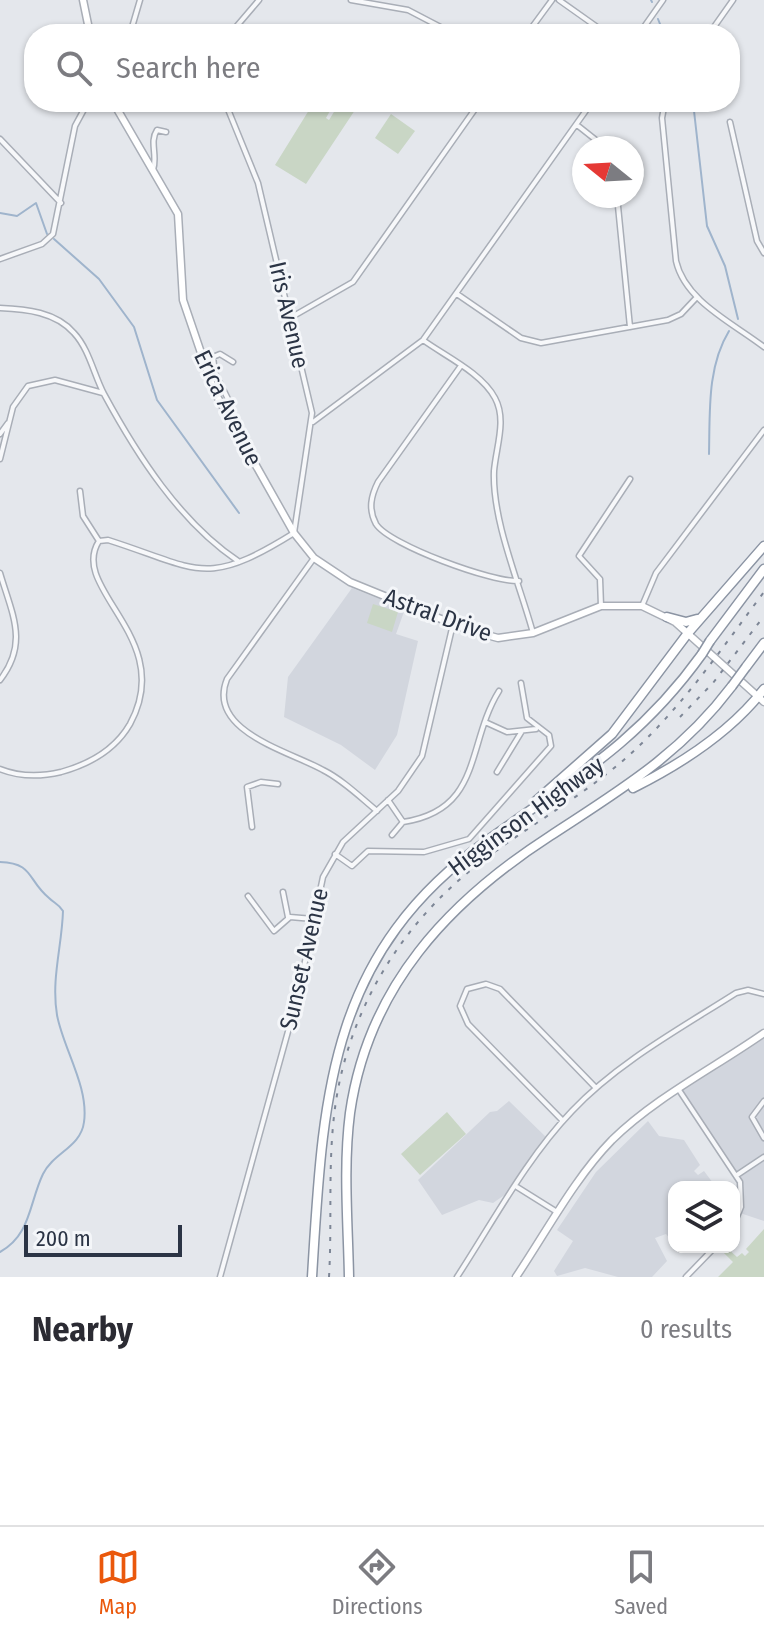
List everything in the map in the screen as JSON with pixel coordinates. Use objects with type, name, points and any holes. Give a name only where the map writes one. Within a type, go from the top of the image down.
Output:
[{"type":"highway","points":[[485,842],[612,734],[688,633],[764,546]]},
{"type":"highway","name":"Higginson Highway","points":[[312,1277],[329,1079],[347,1021],[365,981],[409,914],[452,868],[621,746],[676,690],[764,569]]},
{"type":"highway","points":[[667,617],[686,622],[701,618]]},
{"type":"highway","name":"Higginson Highway","points":[[349,1277],[350,1113],[366,1053],[393,991],[424,942],[478,886],[668,757],[705,721],[764,643]]},
{"type":"highway","points":[[600,804],[699,749],[763,698]]},
{"type":"street","points":[[83,0],[88,24]]},
{"type":"street","points":[[133,24],[140,0]]},
{"type":"street","points":[[239,24],[259,0]]},
{"type":"street","points":[[351,0],[408,10],[435,24]]},
{"type":"street","points":[[534,24],[552,0]]},
{"type":"street","points":[[559,0],[593,24]]},
{"type":"street","points":[[646,24],[663,0]]},
{"type":"street","points":[[716,24],[733,0]]},
{"type":"street","points":[[0,259],[49,240],[56,228],[75,126],[83,112]]},
{"type":"street","name":"Erica Avenue","points":[[119,112],[178,214],[185,309],[205,369],[227,415],[294,533]]},
{"type":"street","name":"Iris Avenue","points":[[229,112],[258,183],[313,422],[294,533]]},
{"type":"street","points":[[289,319],[353,282],[473,112]]},
{"type":"street","points":[[313,422],[423,340],[585,112]]},
{"type":"street","points":[[663,112],[676,261],[682,279],[697,297],[762,345],[764,338]]},
{"type":"street","points":[[730,122],[757,241],[764,253]]},
{"type":"street","points":[[576,124],[591,136]]},
{"type":"street","points":[[153,170],[157,158],[153,135],[157,130],[166,132]]},
{"type":"street","points":[[0,139],[61,203]]},
{"type":"street","points":[[618,208],[630,327]]},
{"type":"street","points":[[457,294],[515,335],[534,342],[553,342],[675,317],[697,297]]},
{"type":"street","points":[[0,308],[31,310],[66,326],[81,342],[104,394],[185,515],[211,543],[239,562]]},
{"type":"street","points":[[423,340],[491,390],[500,412],[494,486],[533,633]]},
{"type":"street","points":[[227,415],[231,405],[215,373],[213,357],[220,354],[233,362]]},
{"type":"street","points":[[460,367],[378,482],[372,494],[372,513],[390,537],[492,579],[519,581]]},
{"type":"street","points":[[0,459],[17,397],[37,382],[55,380],[104,394]]},
{"type":"street","points":[[0,434],[10,421]]},
{"type":"street","points":[[642,606],[656,573],[764,430]]},
{"type":"street","points":[[601,606],[600,579],[581,562],[579,553],[630,479]]},
{"type":"street","points":[[80,491],[83,516],[99,541]]},
{"type":"street","points":[[99,541],[108,540],[198,570],[239,562],[294,533]]},
{"type":"street","name":"Astral Drive","points":[[294,533],[314,558],[350,582],[453,624],[498,638],[533,633],[601,606],[642,606],[667,617],[763,698]]},
{"type":"street","points":[[0,769],[32,776],[56,773],[93,760],[121,738],[138,708],[142,684],[141,659],[134,640],[96,575],[94,549],[99,541]]},
{"type":"street","points":[[314,558],[227,679],[223,701],[229,717],[245,730],[324,770],[377,811]]},
{"type":"street","points":[[0,573],[17,635],[17,649],[13,664],[0,680]]},
{"type":"street","name":"Sunset Avenue","points":[[220,1277],[297,999],[323,877],[352,832],[410,777],[422,756],[453,624]]},
{"type":"street","points":[[335,854],[352,866],[368,851],[424,852],[469,839],[482,829],[512,786],[548,752],[551,740],[527,718],[521,683]]},
{"type":"street","points":[[392,835],[403,822],[433,814],[459,793],[499,691]]},
{"type":"street","points":[[485,722],[503,731],[539,729]]},
{"type":"street","points":[[497,772],[522,731]]},
{"type":"street","points":[[252,827],[247,787],[261,782],[278,784]]},
{"type":"street","points":[[388,800],[403,822]]},
{"type":"street","points":[[248,896],[265,922],[274,931],[279,931],[288,917],[283,892]]},
{"type":"street","points":[[288,917],[313,919]]},
{"type":"street","points":[[563,1121],[468,1024],[460,1006],[467,989],[481,984],[500,989],[596,1088]]},
{"type":"street","points":[[457,1277],[563,1121],[596,1088],[736,993],[748,990],[764,994]]},
{"type":"street","points":[[516,1277],[611,1141],[679,1090],[764,1033]]},
{"type":"street","points":[[679,1090],[738,1181]]},
{"type":"street","points":[[764,1101],[752,1117],[764,1138]]},
{"type":"street","points":[[737,1175],[764,1157]]},
{"type":"street","points":[[516,1187],[559,1213]]},
{"type":"street","points":[[686,1277],[709,1253]]},
{"type":"shaded area","points":[[352,588],[405,609],[396,634],[418,641],[397,735],[375,770],[341,745],[284,717],[288,677]]},
{"type":"shaded area","points":[[764,1033],[764,1221],[740,1213],[740,1181],[680,1090]]},
{"type":"shaded area","points":[[509,1101],[548,1139],[510,1196],[506,1194],[493,1203],[479,1200],[442,1215],[418,1180],[490,1112],[497,1111]]},
{"type":"shaded area","points":[[648,1121],[659,1136],[684,1140],[700,1165],[694,1171],[698,1175],[704,1171],[712,1181],[668,1181],[668,1236],[666,1234],[655,1238],[667,1261],[652,1277],[618,1277],[585,1268],[557,1276],[554,1271],[573,1241],[557,1230],[596,1172]]},
{"type":"green space","points":[[308,112],[329,112],[326,118],[329,120],[334,112],[354,112],[306,184],[275,165]]},
{"type":"green space","points":[[391,114],[415,131],[398,154],[375,138]]},
{"type":"green space","points":[[373,604],[398,612],[392,632],[367,623]]},
{"type":"green space","points":[[447,1112],[466,1134],[420,1175],[401,1154]]},
{"type":"green space","points":[[764,1229],[764,1277],[718,1277],[733,1262],[724,1253],[733,1253],[737,1257],[742,1253],[745,1256],[749,1252],[746,1249]]},
{"type":"waterway","points":[[658,19],[660,24]]},
{"type":"waterway","points":[[694,112],[707,226],[725,266],[738,319]]},
{"type":"waterway","points":[[0,213],[17,216],[36,203],[47,234]]},
{"type":"waterway","points":[[54,239],[99,279],[134,327],[157,400],[239,513]]},
{"type":"waterway","points":[[709,454],[713,375],[729,331]]},
{"type":"waterway","points":[[0,862],[25,869],[63,911],[55,1002],[85,1109],[78,1138],[43,1174],[24,1227],[18,1237],[0,1252]]},
{"type":"railway","points":[[329,1277],[331,1148],[342,1071],[363,1009],[395,952],[436,902],[460,880],[485,859],[603,777],[640,745],[696,682],[764,592]]},
{"type":"railway","points":[[680,717],[713,683],[764,616]]}]
